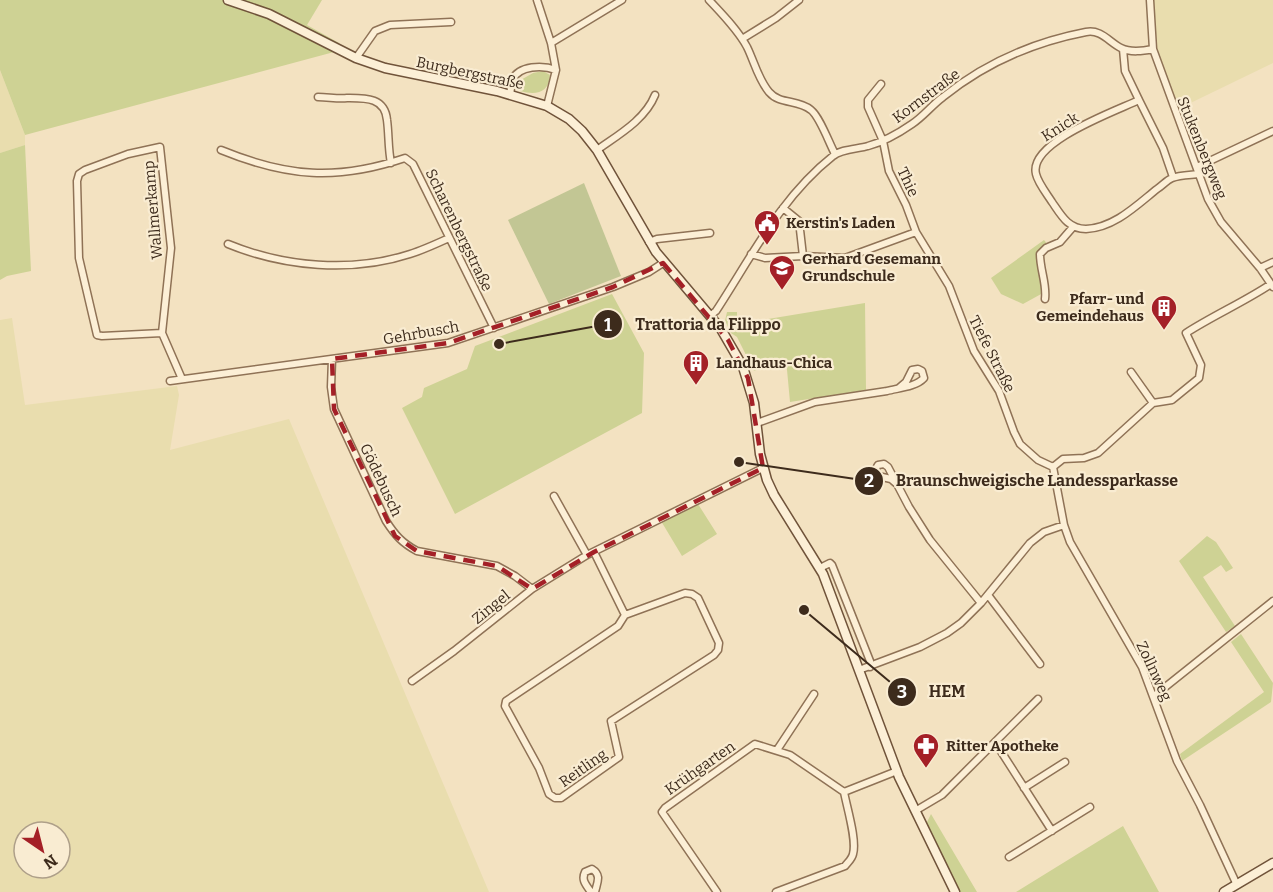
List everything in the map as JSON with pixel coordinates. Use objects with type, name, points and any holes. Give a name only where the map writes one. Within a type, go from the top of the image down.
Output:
[{"type":"street","name":"Burgbergstraße","points":[[228,0],[287,22],[356,58],[396,71],[510,94],[548,106],[569,119],[597,150],[649,242],[663,263],[711,315],[728,340],[748,378],[763,468],[774,495],[820,568],[897,771],[955,892]]},
{"type":"street","points":[[537,0],[551,43],[556,70],[548,106]]},
{"type":"street","points":[[609,8],[610,0]]},
{"type":"street","points":[[551,43],[622,0]]},
{"type":"street","points":[[709,0],[742,39],[764,86],[780,100],[805,106],[813,111],[835,154]]},
{"type":"street","points":[[742,39],[776,18],[799,0]]},
{"type":"street","name":"Stukenbergweg","points":[[1150,0],[1152,49],[1208,199],[1221,222],[1260,268],[1272,286]]},
{"type":"street","points":[[356,58],[375,31],[390,25],[451,22]]},
{"type":"street","name":"Kornstraße","points":[[711,315],[783,208],[801,186],[835,154],[882,141],[928,112],[941,98],[971,77],[1013,54],[1052,39],[1090,31],[1097,32],[1123,49]]},
{"type":"street","points":[[1152,49],[1142,51],[1123,49],[1125,71],[1160,140],[1173,177]]},
{"type":"street","points":[[510,94],[512,81],[517,74],[545,66],[556,70]]},
{"type":"street","name":"Thie","points":[[881,84],[867,104],[882,141],[889,171],[916,232]]},
{"type":"street","points":[[597,150],[650,108],[655,95]]},
{"type":"street","points":[[221,150],[252,163],[304,174],[350,172],[391,163],[387,145],[387,119],[385,110],[378,102],[369,98],[318,97]]},
{"type":"street","name":"Knick","points":[[1073,226],[1065,221],[1036,174],[1037,161],[1043,151],[1054,143],[1088,123],[1139,100]]},
{"type":"street","points":[[1045,299],[1045,282],[1040,266],[1040,254],[1046,248],[1060,242],[1073,226],[1083,229],[1109,223],[1122,216],[1173,177],[1198,171],[1273,131]]},
{"type":"street","name":"Wallmerkamp","points":[[160,147],[171,248],[162,333],[97,335],[79,258],[77,181],[79,174],[84,170],[128,154],[160,147]]},
{"type":"street","name":"Scharenbergstraße","points":[[391,163],[405,158],[413,164],[494,328]]},
{"type":"street","points":[[783,208],[799,221],[803,256]]},
{"type":"street","points":[[751,254],[765,258],[803,256],[845,258],[916,232]]},
{"type":"street","name":"Tiefe Straße","points":[[916,232],[949,286],[974,351],[999,391],[1020,444],[1038,460],[1053,467]]},
{"type":"street","points":[[649,242],[657,239],[710,233]]},
{"type":"street","points":[[228,244],[284,262],[331,265],[377,262],[399,257],[449,238]]},
{"type":"street","points":[[1260,268],[1273,262]]},
{"type":"street","name":"Gehrbusch","points":[[170,381],[448,343],[613,287],[649,272],[663,263]]},
{"type":"street","points":[[1053,467],[1060,460],[1089,457],[1098,453],[1153,403],[1172,400],[1199,378],[1201,365],[1186,333],[1272,286]]},
{"type":"street","points":[[162,333],[182,380]]},
{"type":"street","name":"Gödebusch","points":[[332,359],[331,387],[334,409],[395,536],[417,550],[496,566],[515,576],[532,590]]},
{"type":"street","points":[[1131,372],[1153,403]]},
{"type":"street","points":[[757,423],[815,402],[899,388]]},
{"type":"street","name":"Zollnweg","points":[[1053,467],[1064,525],[1070,542],[1138,658],[1177,761],[1200,804],[1237,885]]},
{"type":"street","name":"Zingel","points":[[412,681],[532,590],[590,554],[763,468]]},
{"type":"street","points":[[898,485],[930,540],[981,603]]},
{"type":"street","points":[[554,496],[625,615]]},
{"type":"street","points":[[859,670],[920,647],[947,633],[981,603],[1030,543],[1044,532],[1064,525]]},
{"type":"street","points":[[820,568],[830,563],[832,566],[870,661],[870,667]]},
{"type":"street","name":"Reitling","points":[[685,593],[692,594],[698,598],[715,634],[719,643],[718,650],[714,655],[611,721],[619,757],[561,798],[555,798],[549,794],[539,768],[505,706],[506,701],[618,626],[625,615],[685,593]]},
{"type":"street","points":[[988,595],[1040,664]]},
{"type":"street","points":[[1154,696],[1273,601]]},
{"type":"street","points":[[777,750],[814,694]]},
{"type":"street","points":[[915,811],[942,795],[1038,699]]},
{"type":"street","points":[[995,742],[1052,831]]},
{"type":"street","name":"Krühgarten","points":[[717,892],[662,812],[665,808],[755,744],[790,755],[844,792]]},
{"type":"street","points":[[1024,788],[1065,762]]},
{"type":"street","points":[[776,892],[836,870],[850,860],[854,852],[844,792],[897,771]]},
{"type":"street","points":[[1009,857],[1090,807]]},
{"type":"street","points":[[1224,892],[1273,862]]},
{"type":"highlighted area","points":[[663,263],[728,340],[748,378],[763,468],[594,552],[532,589],[497,566],[417,551],[395,536],[334,409],[332,359],[448,343],[613,287]]},
{"type":"shaded area","points":[[1148,0],[1273,0],[1273,63],[1174,111],[1153,49]]},
{"type":"shaded area","points":[[0,70],[25,135],[25,145],[0,153]]},
{"type":"shaded area","points":[[12,318],[25,405],[177,386],[179,395],[170,450],[289,419],[489,892],[0,892],[0,320]]},
{"type":"green space","points":[[0,0],[322,0],[307,25],[339,43],[334,52],[25,135],[0,70]]},
{"type":"green space","points":[[543,71],[550,75],[544,89],[536,93],[520,91],[517,86],[519,81],[533,73]]},
{"type":"green space","points":[[25,145],[31,271],[7,276],[0,280],[0,153]]},
{"type":"green space","points":[[584,183],[621,276],[549,304],[508,220]]},
{"type":"green space","points":[[1044,240],[1048,245],[1042,250],[1037,261],[1043,293],[1023,304],[1001,294],[991,278]]},
{"type":"green space","points":[[612,294],[644,353],[642,413],[455,514],[402,408],[422,397],[424,388],[467,369],[475,346]]},
{"type":"green space","points":[[865,303],[866,390],[790,402],[786,359],[754,371],[737,337],[731,333],[725,321],[727,312],[737,312],[737,324]]},
{"type":"green space","points":[[698,504],[717,534],[682,556],[661,521]]},
{"type":"green space","points":[[1207,536],[1216,542],[1233,568],[1226,572],[1221,565],[1203,577],[1235,626],[1226,632],[1179,561]]},
{"type":"green space","points":[[1241,634],[1273,683],[1271,702],[1182,761],[1180,754],[1264,692],[1231,642]]},
{"type":"green space","points":[[931,814],[977,892],[960,892],[925,826]]},
{"type":"green space","points":[[1123,826],[1159,892],[1016,892]]},
{"type":"place","name":"Kerstin's Laden","points":[[767,246]]},
{"type":"place","name":"Gerhard Gesemann Grundschule","points":[[782,291]]},
{"type":"place","name":"Pfarr- und Gemeindehaus","points":[[1164,331]]},
{"type":"place","name":"Trattoria da Filippo","points":[[499,344]]},
{"type":"place","name":"Landhaus-Chica","points":[[696,386]]},
{"type":"place","name":"Braunschweigische Landessparkasse","points":[[739,462]]},
{"type":"place","name":"HEM","points":[[804,610]]},
{"type":"place","name":"Ritter Apotheke","points":[[926,769]]}]
